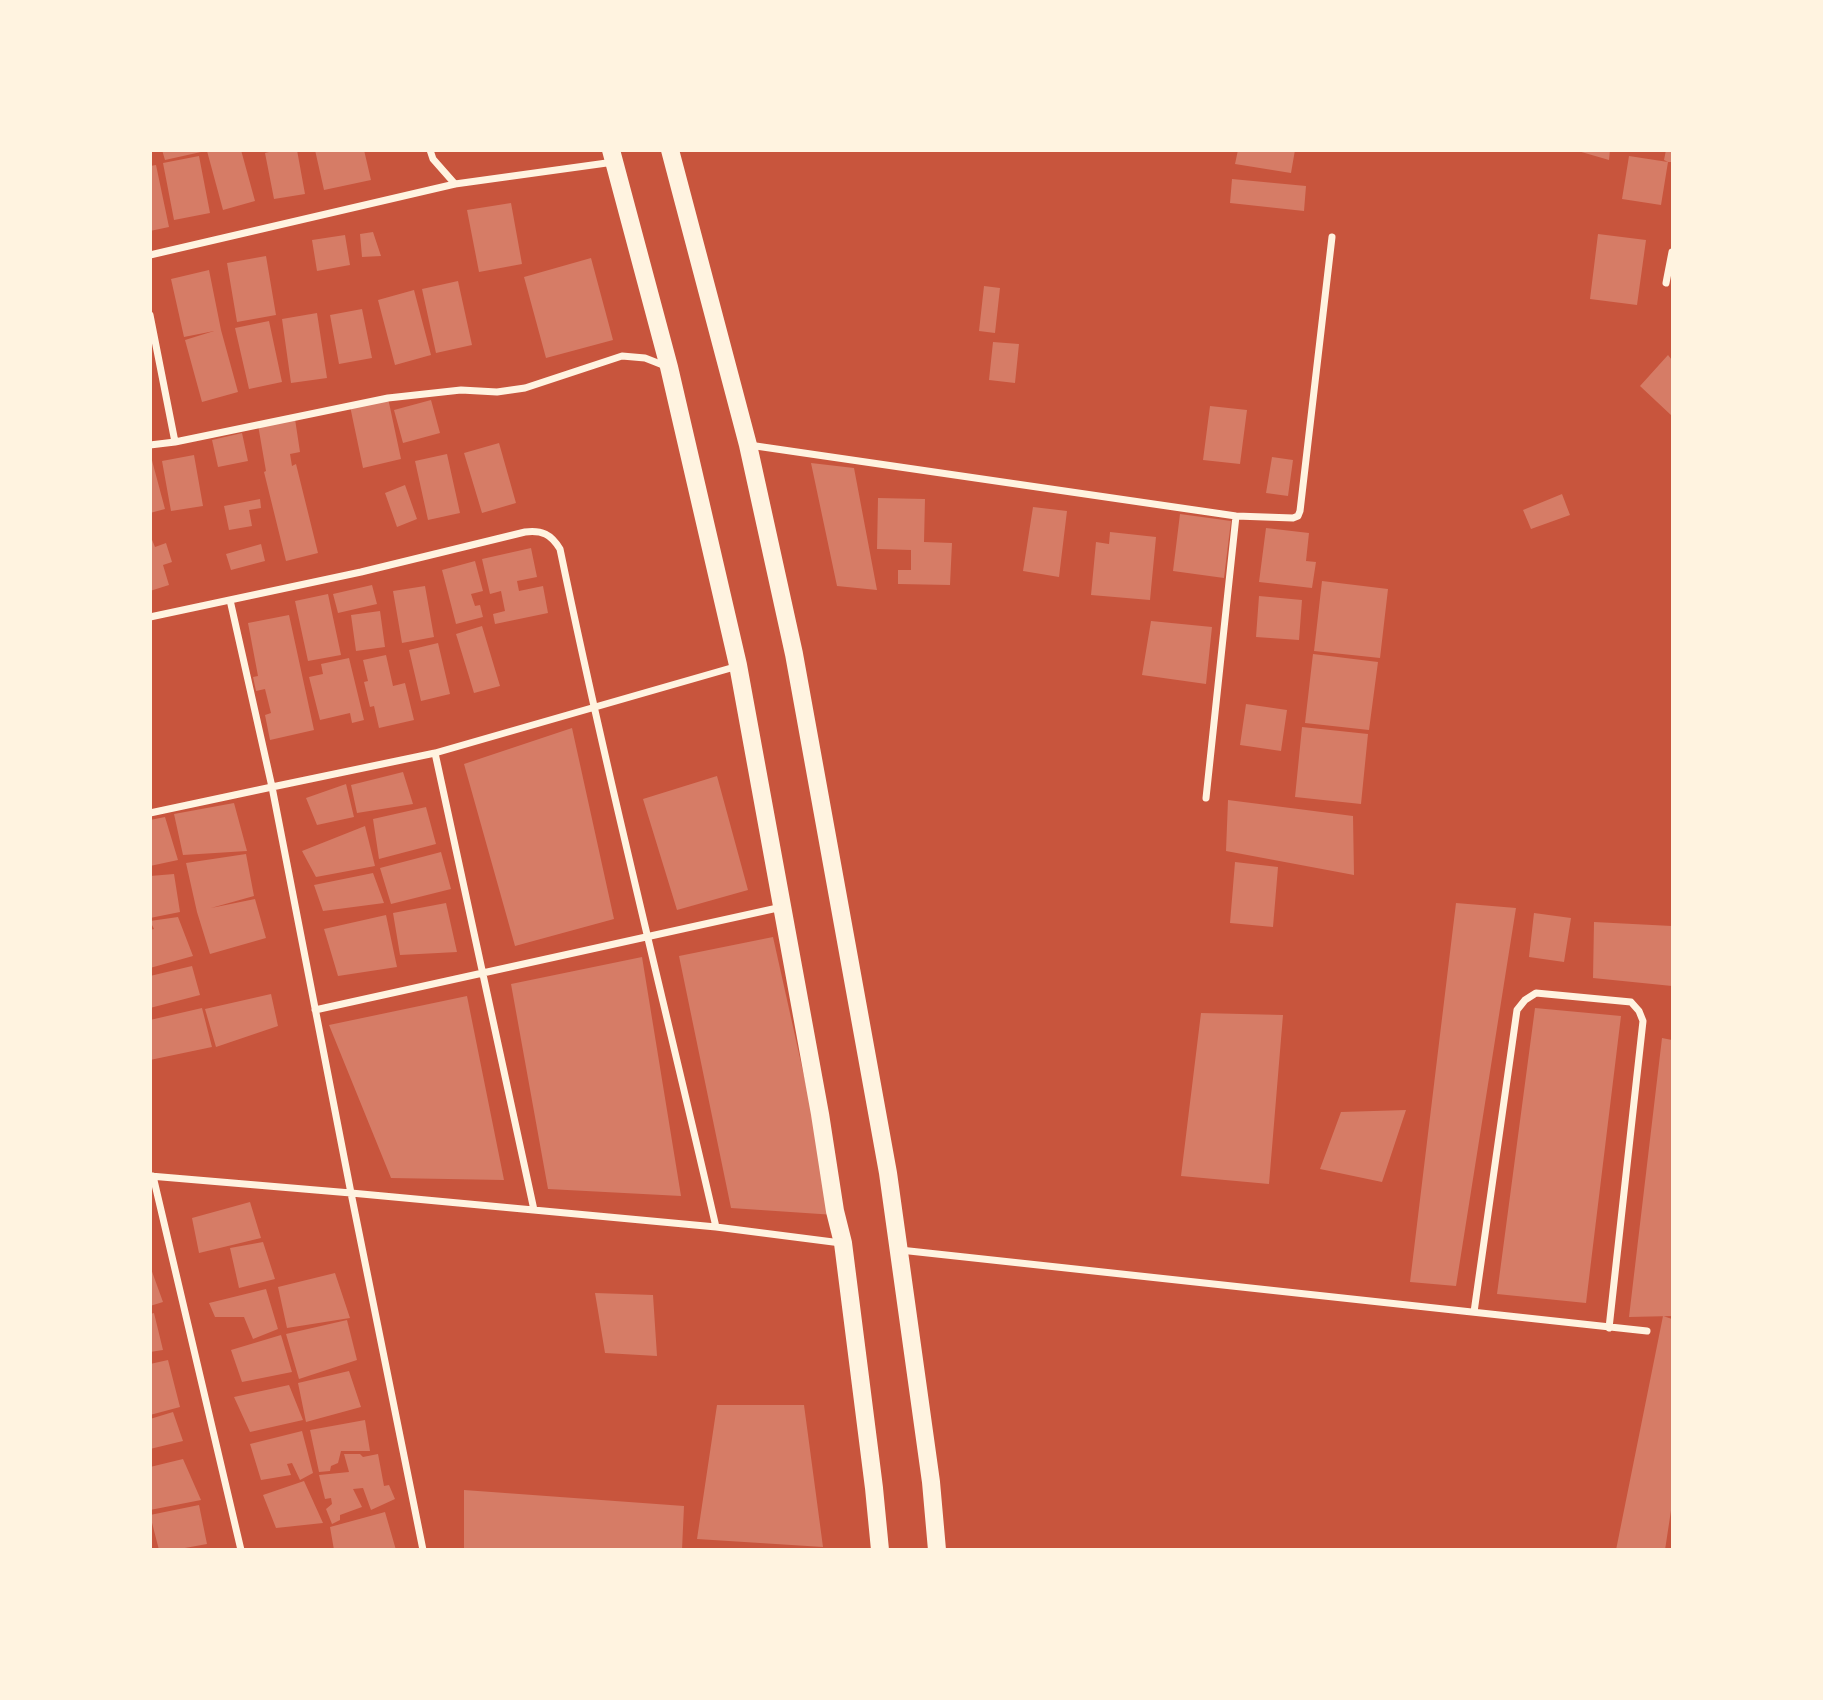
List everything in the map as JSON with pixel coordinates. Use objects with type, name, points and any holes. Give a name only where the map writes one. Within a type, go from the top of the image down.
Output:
[{"type":"main road","points":[[670,150],[748,445],[794,654],[881,1132],[931,1482],[937,1549]]},
{"type":"main road","points":[[613,156],[668,367],[738,665],[825,1141],[835,1211],[843,1243],[880,1549]]},
{"type":"street","points":[[430,150],[433,159],[455,184]]},
{"type":"street","points":[[150,255],[455,184],[613,156]]},
{"type":"street","points":[[748,445],[1236,516],[1293,518],[1298,516],[1300,511],[1332,237]]},
{"type":"street","points":[[1666,283],[1672,252]]},
{"type":"street","points":[[150,315],[175,442]]},
{"type":"street","points":[[150,444],[175,442],[388,398],[461,390],[496,392],[525,387],[622,356],[645,358],[668,367]]},
{"type":"street","points":[[1206,798],[1236,516]]},
{"type":"street","points":[[150,617],[361,572],[525,532],[546,533],[555,540],[560,548],[593,709],[716,1227]]},
{"type":"street","points":[[230,600],[272,787],[423,1549]]},
{"type":"street","points":[[150,813],[435,753],[738,665]]},
{"type":"street","points":[[435,753],[534,1210]]},
{"type":"street","points":[[315,1010],[782,907]]},
{"type":"street","points":[[1474,1312],[1517,1010],[1525,1000],[1536,993],[1631,1002],[1639,1010],[1643,1021],[1609,1328]]},
{"type":"street","points":[[241,1549],[152,1176],[716,1227],[843,1243]]},
{"type":"street","points":[[899,1250],[1647,1331]]},
{"type":"building","points":[[162,150],[201,150],[201,152],[165,160]]},
{"type":"building","points":[[241,150],[255,201],[223,210],[207,151]]},
{"type":"building","points":[[297,150],[305,194],[274,199],[265,153]]},
{"type":"building","points":[[315,150],[364,150],[371,180],[324,190]]},
{"type":"building","points":[[1238,150],[1295,150],[1291,173],[1235,164]]},
{"type":"building","points":[[1610,150],[1609,160],[1578,151]]},
{"type":"building","points":[[1666,150],[1672,150],[1672,162],[1664,160]]},
{"type":"building","points":[[199,156],[210,213],[174,220],[163,163]]},
{"type":"building","points":[[1629,156],[1668,162],[1661,205],[1622,199]]},
{"type":"building","points":[[156,165],[169,227],[150,231],[150,166]]},
{"type":"building","points":[[1232,179],[1306,186],[1304,211],[1230,203]]},
{"type":"building","points":[[511,203],[522,264],[479,272],[467,210]]},
{"type":"building","points":[[373,232],[381,256],[362,257],[360,234]]},
{"type":"building","points":[[1598,234],[1646,240],[1637,305],[1590,299]]},
{"type":"building","points":[[345,235],[350,265],[317,271],[312,240]]},
{"type":"building","points":[[266,256],[276,315],[237,322],[227,263]]},
{"type":"building","points":[[591,258],[613,340],[546,358],[524,277]]},
{"type":"building","points":[[209,270],[221,330],[238,392],[202,402],[185,340],[214,331],[184,337],[171,279]]},
{"type":"building","points":[[458,281],[472,345],[436,353],[422,289]]},
{"type":"building","points":[[984,286],[1000,288],[995,333],[979,331]]},
{"type":"building","points":[[414,290],[431,355],[395,365],[378,300]]},
{"type":"building","points":[[362,309],[372,358],[339,364],[330,315]]},
{"type":"building","points":[[317,313],[327,378],[291,383],[282,319]]},
{"type":"building","points":[[269,321],[282,382],[249,389],[235,328]]},
{"type":"building","points":[[993,342],[1019,344],[1015,383],[989,380]]},
{"type":"building","points":[[1668,355],[1672,360],[1672,416],[1640,386]]},
{"type":"building","points":[[388,398],[401,459],[363,468],[350,406]]},
{"type":"building","points":[[431,400],[440,433],[403,443],[394,410]]},
{"type":"building","points":[[1210,406],[1247,410],[1240,464],[1203,460]]},
{"type":"building","points":[[295,419],[300,452],[290,454],[292,466],[296,464],[318,553],[286,561],[264,472],[266,471],[258,425]]},
{"type":"building","points":[[242,433],[248,461],[218,467],[212,440]]},
{"type":"building","points":[[499,443],[516,503],[482,513],[464,453]]},
{"type":"building","points":[[150,453],[165,509],[150,513]]},
{"type":"building","points":[[447,454],[460,513],[428,520],[415,461]]},
{"type":"building","points":[[194,455],[203,506],[171,511],[162,461]]},
{"type":"building","points":[[1272,457],[1293,460],[1288,496],[1266,493]]},
{"type":"building","points":[[811,463],[854,468],[877,590],[837,586]]},
{"type":"building","points":[[405,485],[417,519],[397,527],[385,493]]},
{"type":"building","points":[[1562,494],[1570,515],[1531,529],[1523,510]]},
{"type":"building","points":[[878,498],[925,499],[924,542],[952,543],[950,585],[898,584],[898,570],[911,570],[911,550],[877,549]]},
{"type":"building","points":[[260,499],[261,508],[249,510],[252,526],[229,530],[224,506]]},
{"type":"building","points":[[1033,507],[1067,511],[1059,577],[1023,571]]},
{"type":"building","points":[[1180,514],[1231,521],[1224,578],[1173,571]]},
{"type":"building","points":[[1266,528],[1309,533],[1306,561],[1316,562],[1312,588],[1259,582]]},
{"type":"building","points":[[1110,532],[1156,537],[1150,600],[1091,595],[1096,542],[1109,544]]},
{"type":"building","points":[[150,535],[155,547],[166,543],[172,562],[163,565],[169,585],[150,591]]},
{"type":"building","points":[[261,544],[265,561],[231,570],[226,554]]},
{"type":"building","points":[[531,548],[537,577],[517,581],[519,591],[543,586],[548,613],[495,624],[493,614],[505,611],[501,591],[490,594],[482,559]]},
{"type":"building","points":[[475,561],[483,591],[471,594],[475,606],[480,605],[483,617],[456,624],[442,570]]},
{"type":"building","points":[[1322,581],[1388,589],[1380,658],[1314,651]]},
{"type":"building","points":[[372,585],[377,604],[338,613],[333,594]]},
{"type":"building","points":[[425,586],[434,637],[402,643],[393,591]]},
{"type":"building","points":[[328,594],[341,655],[308,661],[295,601]]},
{"type":"building","points":[[1259,596],[1302,600],[1299,640],[1256,637]]},
{"type":"building","points":[[380,611],[385,647],[356,651],[351,615]]},
{"type":"building","points":[[289,615],[314,730],[270,740],[265,715],[271,713],[265,689],[256,691],[253,677],[258,676],[248,623]]},
{"type":"building","points":[[1151,621],[1212,627],[1206,684],[1142,675]]},
{"type":"building","points":[[482,626],[500,686],[474,693],[456,634]]},
{"type":"building","points":[[438,643],[450,694],[421,701],[409,650]]},
{"type":"building","points":[[1313,654],[1378,662],[1369,730],[1305,723]]},
{"type":"building","points":[[386,655],[393,686],[405,683],[414,720],[379,728],[364,682],[368,681],[363,660]]},
{"type":"building","points":[[349,658],[364,720],[352,723],[350,713],[320,720],[309,677],[323,674],[321,664]]},
{"type":"building","points":[[1246,704],[1287,710],[1281,751],[1240,745]]},
{"type":"building","points":[[1302,727],[1368,734],[1361,804],[1295,797]]},
{"type":"building","points":[[572,728],[614,919],[515,946],[464,764]]},
{"type":"building","points":[[403,772],[413,804],[357,813],[351,785]]},
{"type":"building","points":[[717,776],[748,890],[677,910],[643,799]]},
{"type":"building","points":[[346,784],[354,817],[317,825],[306,798]]},
{"type":"building","points":[[1228,800],[1353,816],[1354,875],[1226,851]]},
{"type":"building","points":[[234,803],[247,851],[183,855],[174,814]]},
{"type":"building","points":[[426,807],[436,844],[379,859],[373,819]]},
{"type":"building","points":[[165,817],[178,860],[150,866],[150,820]]},
{"type":"building","points":[[365,826],[375,866],[316,877],[302,851]]},
{"type":"building","points":[[441,852],[451,889],[391,904],[380,868]]},
{"type":"building","points":[[246,854],[254,896],[211,908],[255,899],[266,938],[210,954],[186,863]]},
{"type":"building","points":[[1235,862],[1278,867],[1273,927],[1230,923]]},
{"type":"building","points":[[373,873],[384,903],[323,911],[314,885]]},
{"type":"building","points":[[174,874],[180,912],[150,918],[150,876]]},
{"type":"building","points":[[446,903],[457,952],[400,955],[393,913]]},
{"type":"building","points":[[1456,903],[1516,908],[1456,1286],[1410,1282]]},
{"type":"building","points":[[1534,913],[1571,918],[1564,962],[1529,957]]},
{"type":"building","points":[[386,915],[397,967],[338,976],[324,929]]},
{"type":"building","points":[[178,917],[193,956],[150,968],[150,930],[154,929],[150,921]]},
{"type":"building","points":[[1594,922],[1672,926],[1672,986],[1593,978]]},
{"type":"building","points":[[773,937],[835,1215],[731,1208],[679,956]]},
{"type":"building","points":[[642,957],[681,1196],[548,1189],[511,984]]},
{"type":"building","points":[[192,966],[200,995],[150,1008],[150,976]]},
{"type":"building","points":[[271,994],[278,1026],[216,1047],[205,1009]]},
{"type":"building","points":[[467,996],[504,1180],[391,1178],[329,1025]]},
{"type":"building","points":[[202,1008],[212,1047],[150,1060],[150,1020]]},
{"type":"building","points":[[1535,1008],[1621,1016],[1586,1303],[1497,1294]]},
{"type":"building","points":[[1201,1013],[1283,1015],[1269,1184],[1181,1176]]},
{"type":"building","points":[[1662,1038],[1672,1040],[1672,1316],[1629,1317]]},
{"type":"building","points":[[1406,1110],[1382,1182],[1320,1169],[1341,1112]]},
{"type":"building","points":[[250,1202],[261,1238],[199,1253],[192,1218]]},
{"type":"building","points":[[263,1242],[275,1279],[239,1288],[230,1248]]},
{"type":"building","points":[[150,1266],[163,1302],[150,1306]]},
{"type":"building","points":[[335,1273],[350,1318],[287,1328],[278,1287]]},
{"type":"building","points":[[266,1289],[278,1329],[253,1339],[244,1317],[215,1317],[209,1303]]},
{"type":"building","points":[[595,1293],[653,1295],[657,1356],[605,1353]]},
{"type":"building","points":[[154,1313],[163,1350],[150,1352],[150,1314]]},
{"type":"building","points":[[1663,1316],[1672,1319],[1672,1504],[1665,1550],[1616,1550]]},
{"type":"building","points":[[347,1320],[357,1360],[299,1379],[286,1334]]},
{"type":"building","points":[[281,1335],[292,1372],[242,1382],[231,1350]]},
{"type":"building","points":[[168,1360],[180,1407],[150,1415],[150,1364]]},
{"type":"building","points":[[349,1371],[361,1407],[306,1422],[298,1383]]},
{"type":"building","points":[[289,1385],[303,1420],[250,1432],[234,1397]]},
{"type":"building","points":[[717,1405],[804,1405],[823,1547],[697,1539]]},
{"type":"building","points":[[173,1412],[183,1441],[150,1449],[150,1419]]},
{"type":"building","points":[[365,1420],[370,1451],[341,1451],[338,1463],[331,1466],[330,1471],[319,1472],[310,1430]]},
{"type":"building","points":[[302,1431],[313,1473],[300,1480],[292,1463],[287,1464],[291,1475],[261,1480],[250,1444]]},
{"type":"building","points":[[344,1454],[360,1454],[363,1457],[378,1454],[384,1486],[389,1485],[395,1499],[371,1510],[363,1488],[353,1489],[362,1507],[340,1515],[340,1520],[332,1524],[326,1509],[332,1504],[331,1498],[325,1499],[319,1475],[349,1472]]},
{"type":"building","points":[[183,1459],[201,1500],[150,1510],[150,1467]]},
{"type":"building","points":[[304,1481],[323,1523],[276,1528],[263,1495]]},
{"type":"building","points":[[464,1490],[684,1506],[682,1550],[464,1550]]},
{"type":"building","points":[[199,1505],[207,1544],[159,1550],[150,1515]]},
{"type":"building","points":[[385,1512],[396,1550],[334,1550],[330,1527]]}]
